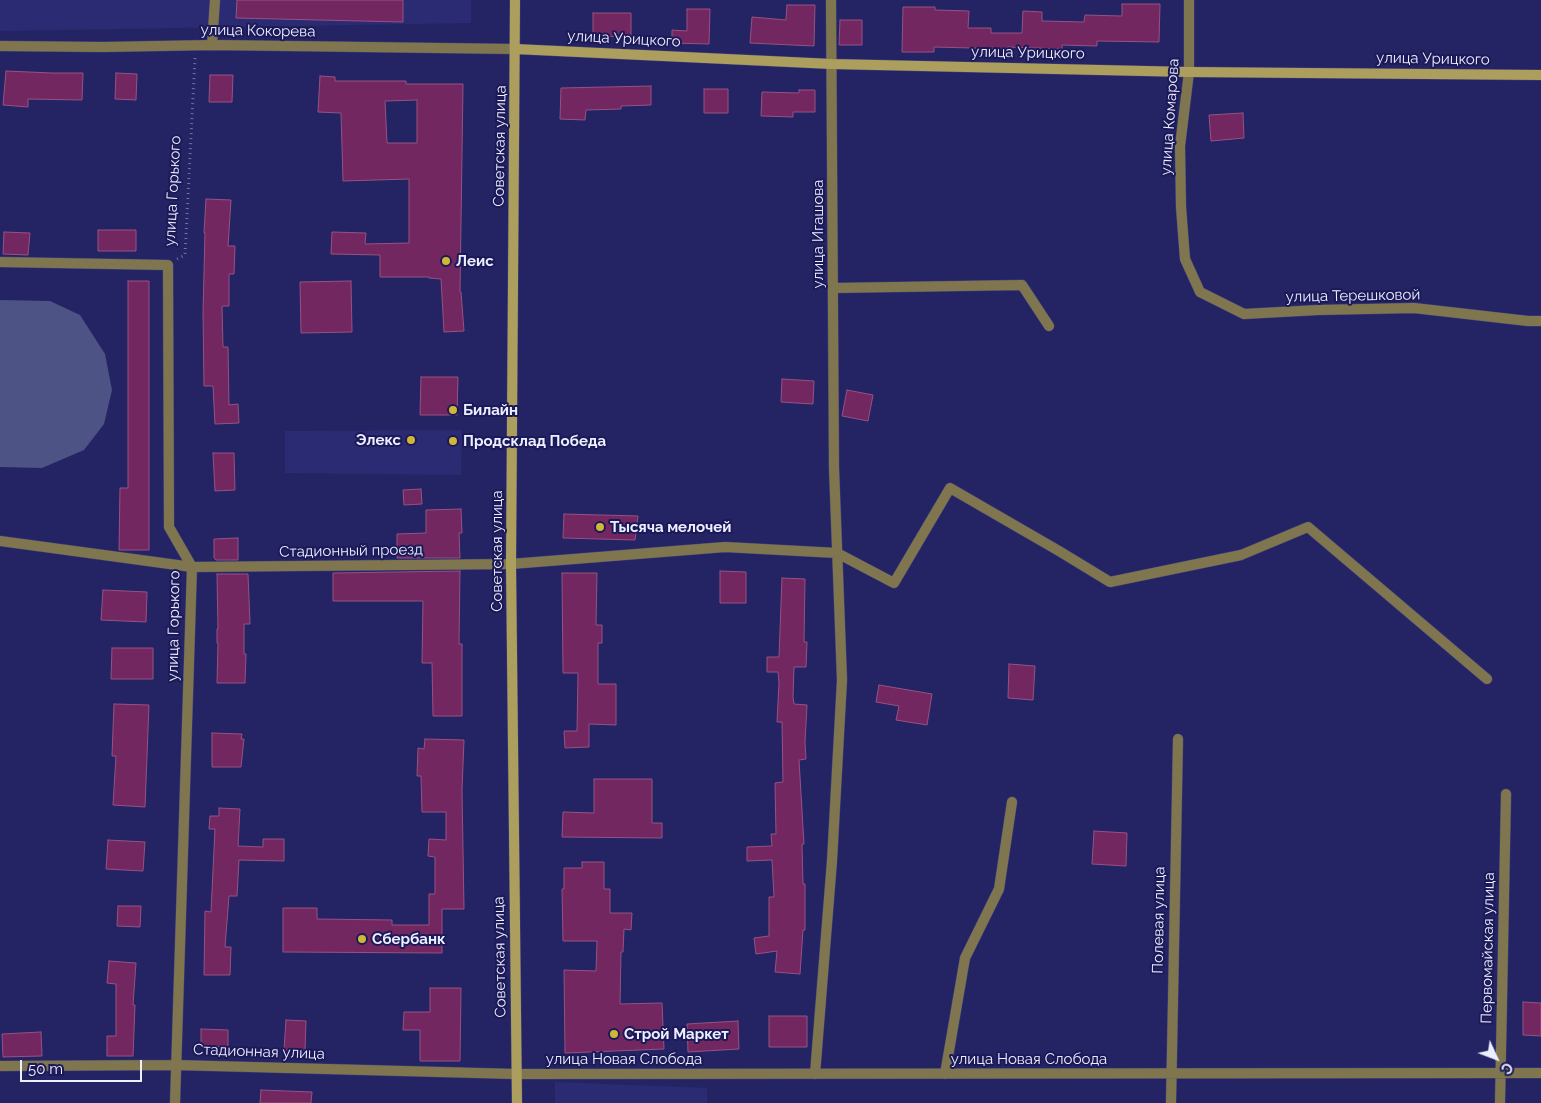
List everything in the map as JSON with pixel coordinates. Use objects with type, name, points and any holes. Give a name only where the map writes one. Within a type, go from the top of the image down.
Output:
[{"type":"main road","name":"Советская улица","points":[[515,0],[511,564],[516,1103]]},
{"type":"main road","name":"улица Урицкого","points":[[516,49],[832,64],[1189,72],[1541,75]]},
{"type":"street","points":[[212,45],[215,0]]},
{"type":"street","name":"улица Игашова","points":[[815,1074],[832,861],[842,680],[834,468],[831,0]]},
{"type":"street","name":"улица Комарова","points":[[1189,0],[1189,72],[1180,146],[1181,207],[1185,259],[1200,292]]},
{"type":"street","name":"улица Кокорева","points":[[0,46],[212,45],[516,49]]},
{"type":"street","points":[[0,262],[168,265]]},
{"type":"street","name":"улица Горького","points":[[168,265],[169,527],[192,567],[175,1103]]},
{"type":"street","points":[[833,288],[1022,285],[1049,326]]},
{"type":"street","name":"улица Терешковой","points":[[1200,292],[1244,314],[1414,308],[1541,322]]},
{"type":"street","points":[[837,553],[894,583],[950,488],[1110,582],[1241,555],[1308,526],[1487,679]]},
{"type":"street","name":"Стадионный проезд","points":[[0,542],[192,567],[511,564],[725,548],[837,553]]},
{"type":"street","name":"Полевая улица","points":[[1172,1103],[1178,739]]},
{"type":"street","name":"Первомайская улица","points":[[1500,1103],[1506,794]]},
{"type":"street","points":[[945,1074],[965,958],[999,889],[1012,802]]},
{"type":"street","name":"Стадионная улица","points":[[0,1066],[176,1065],[516,1074]]},
{"type":"street","name":"улица Новая Слобода","points":[[516,1074],[1541,1073]]},
{"type":"path","name":"улица Горького","points":[[168,265],[185,255],[196,45]]},
{"type":"shaded area","points":[[0,0],[471,0],[471,23],[0,31]]},
{"type":"shaded area","points":[[0,300],[50,301],[80,315],[105,354],[112,390],[104,424],[84,450],[42,468],[0,467]]},
{"type":"shaded area","points":[[462,430],[461,475],[285,473],[285,431]]},
{"type":"shaded area","points":[[555,1082],[707,1088],[707,1103],[555,1103]]},
{"type":"building","points":[[237,0],[403,0],[403,22],[236,18]]},
{"type":"building","points":[[1122,4],[1160,4],[1159,42],[1097,41],[1097,46],[1062,45],[1062,49],[934,47],[934,52],[902,52],[903,7],[935,7],[935,10],[969,11],[968,28],[991,28],[991,33],[1022,33],[1023,11],[1042,12],[1042,21],[1084,22],[1085,15],[1122,16]]},
{"type":"building","points":[[787,5],[815,5],[814,46],[750,43],[752,17],[786,20]]},
{"type":"building","points":[[687,9],[710,9],[709,44],[672,43],[672,30],[687,31]]},
{"type":"building","points":[[593,13],[631,13],[631,37],[593,36]]},
{"type":"building","points":[[840,20],[862,20],[862,45],[839,45]]},
{"type":"building","points":[[6,71],[83,73],[82,100],[28,99],[28,107],[3,105]]},
{"type":"building","points":[[116,73],[137,74],[136,100],[115,99]]},
{"type":"building","points":[[210,75],[233,75],[232,102],[209,102]]},
{"type":"building","points":[[320,76],[335,77],[335,81],[406,81],[406,84],[463,84],[460,292],[464,331],[444,332],[441,279],[429,277],[380,277],[380,255],[331,254],[332,232],[366,233],[365,244],[409,243],[409,179],[343,181],[341,113],[318,112]],"holes":[[[417,100],[417,143],[387,143],[385,101]]]},
{"type":"building","points":[[651,86],[651,105],[621,106],[621,109],[586,110],[585,120],[560,119],[561,88]]},
{"type":"building","points":[[704,89],[728,89],[728,113],[704,113]]},
{"type":"building","points":[[799,90],[815,90],[815,112],[793,112],[793,117],[761,116],[762,92],[799,93]]},
{"type":"building","points":[[1243,113],[1244,138],[1211,141],[1209,115]]},
{"type":"building","points":[[206,199],[231,200],[228,246],[235,246],[234,274],[229,274],[229,306],[222,306],[223,347],[228,347],[229,405],[238,404],[239,423],[215,424],[213,386],[204,386],[203,312]]},
{"type":"building","points":[[98,230],[136,230],[136,251],[98,251]]},
{"type":"building","points":[[4,232],[30,233],[28,255],[3,254]]},
{"type":"building","points":[[128,281],[149,281],[149,550],[119,550],[120,488],[128,488]]},
{"type":"building","points":[[351,281],[352,332],[301,333],[300,282]]},
{"type":"building","points":[[421,377],[458,377],[457,415],[420,415]]},
{"type":"building","points":[[782,379],[814,381],[813,404],[781,402]]},
{"type":"building","points":[[847,390],[873,395],[868,421],[842,416]]},
{"type":"building","points":[[213,453],[234,453],[235,490],[215,491]]},
{"type":"building","points":[[421,489],[422,504],[404,505],[403,490]]},
{"type":"building","points":[[461,509],[462,533],[459,533],[460,558],[397,558],[397,534],[426,533],[426,510]]},
{"type":"building","name":"Тысяча мелочей","points":[[564,514],[638,516],[635,540],[563,538]]},
{"type":"building","points":[[238,538],[238,560],[216,560],[214,558],[214,539]]},
{"type":"building","points":[[460,571],[459,644],[462,644],[462,716],[433,716],[432,663],[422,663],[423,601],[333,601],[333,573]]},
{"type":"building","points":[[720,571],[746,572],[746,603],[720,603]]},
{"type":"building","points":[[562,573],[597,573],[596,625],[602,625],[602,643],[598,643],[598,684],[616,684],[616,725],[589,724],[589,747],[565,748],[564,731],[577,731],[578,673],[563,673]]},
{"type":"building","points":[[217,574],[248,574],[250,624],[244,624],[245,683],[217,683]]},
{"type":"building","points":[[782,578],[805,579],[804,642],[807,642],[806,667],[794,667],[793,697],[794,704],[807,705],[806,759],[799,760],[804,844],[802,844],[803,884],[805,884],[805,930],[803,930],[800,974],[775,972],[777,951],[756,954],[754,938],[769,936],[769,897],[774,897],[772,860],[747,861],[747,847],[772,846],[771,834],[776,834],[775,783],[783,782],[782,722],[777,722],[778,672],[767,672],[767,657],[779,657]]},
{"type":"building","points":[[103,590],[147,592],[146,622],[101,620]]},
{"type":"building","points":[[112,648],[153,648],[153,679],[111,679]]},
{"type":"building","points":[[1009,664],[1035,666],[1033,700],[1008,698]]},
{"type":"building","points":[[879,685],[932,694],[927,725],[896,720],[899,706],[876,702]]},
{"type":"building","points":[[114,704],[149,705],[145,807],[113,805],[116,756],[112,756]]},
{"type":"building","points":[[212,733],[242,734],[241,739],[244,739],[241,767],[212,767]]},
{"type":"building","points":[[425,739],[464,740],[462,790],[464,909],[442,909],[442,953],[283,952],[283,908],[317,908],[317,919],[392,920],[392,925],[429,925],[429,894],[435,894],[435,857],[428,856],[429,839],[446,840],[446,812],[422,812],[421,776],[417,776],[418,748],[424,749]]},
{"type":"building","points":[[594,779],[652,779],[652,823],[662,823],[662,838],[562,837],[563,812],[594,813]]},
{"type":"building","points":[[219,808],[240,809],[238,846],[263,847],[263,839],[284,839],[284,861],[239,860],[237,896],[229,896],[225,947],[231,947],[230,975],[204,975],[205,911],[211,912],[215,829],[209,829],[210,816],[219,816]]},
{"type":"building","points":[[1094,831],[1127,833],[1126,866],[1092,864]]},
{"type":"building","points":[[108,840],[145,842],[143,871],[106,869]]},
{"type":"building","points":[[582,862],[604,862],[604,889],[610,889],[610,913],[632,913],[631,930],[624,929],[623,952],[621,952],[620,1004],[662,1003],[664,1049],[565,1053],[564,970],[596,971],[597,941],[563,941],[562,889],[564,889],[564,868],[582,868]]},
{"type":"building","points":[[118,906],[141,906],[140,927],[117,926]]},
{"type":"building","points":[[109,961],[136,963],[133,1005],[135,1005],[133,1056],[107,1056],[107,1036],[116,1036],[116,984],[107,983]]},
{"type":"building","points":[[430,988],[461,988],[460,1061],[420,1061],[420,1030],[403,1030],[404,1012],[430,1012]]},
{"type":"building","points":[[1523,1002],[1541,1003],[1541,1036],[1523,1035]]},
{"type":"building","points":[[769,1016],[807,1016],[807,1047],[769,1047]]},
{"type":"building","points":[[286,1020],[306,1021],[305,1051],[284,1050]]},
{"type":"building","points":[[738,1021],[739,1049],[688,1052],[687,1024]]},
{"type":"building","points":[[201,1029],[228,1030],[228,1047],[201,1046]]},
{"type":"building","points":[[41,1032],[42,1056],[3,1057],[2,1034]]},
{"type":"building","points":[[261,1090],[312,1092],[311,1103],[260,1103]]},
{"type":"place","name":"Леис","points":[[446,261]]},
{"type":"place","name":"Билайн","points":[[453,410]]},
{"type":"place","name":"Элекс","points":[[411,440]]},
{"type":"place","name":"Продсклад Победа","points":[[453,441]]},
{"type":"place","name":"Тысяча мелочей","points":[[600,527]]},
{"type":"place","name":"Сбербанк","points":[[362,939]]},
{"type":"place","name":"Строй Маркет","points":[[614,1034]]}]
